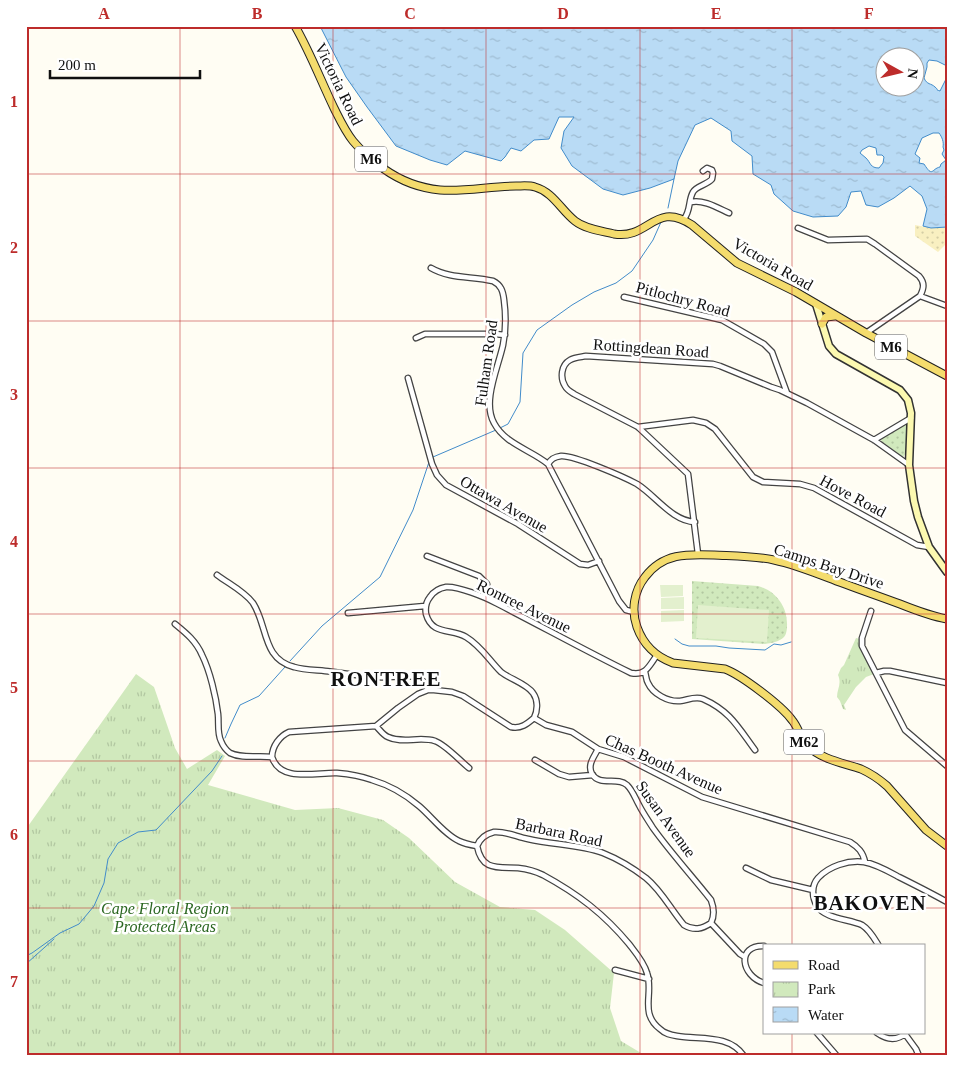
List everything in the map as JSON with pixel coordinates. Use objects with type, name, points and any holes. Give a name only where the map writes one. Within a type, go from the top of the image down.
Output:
[{"type":"main road","name":"Victoria Road","points":[[294,26],[344,129],[352,140],[360,150],[377,164],[412,185],[448,190],[510,186],[536,187],[552,196],[571,218],[580,225],[617,234],[634,233],[659,218],[666,216],[676,217],[692,225],[737,263],[796,292],[866,334],[947,376]]},
{"type":"main road","points":[[822,324],[826,317],[835,316]]},
{"type":"main road","name":"Camps Bay Drive","points":[[947,619],[781,562],[768,559],[698,554],[672,557],[651,570],[638,588],[634,612],[642,638],[646,645],[657,655],[673,663],[725,669],[738,676],[771,700],[792,719],[808,746],[824,756],[862,770],[880,780],[926,830],[947,846]]},
{"type":"street","points":[[684,220],[694,190],[712,179],[712,170],[707,168],[703,171]]},
{"type":"street","points":[[690,202],[700,202],[729,213]]},
{"type":"street","points":[[798,228],[828,240],[862,239],[871,241],[919,276],[924,283],[920,296],[866,334]]},
{"type":"street","name":"Fulham Road","points":[[431,268],[445,274],[489,280],[496,282],[501,288],[506,322],[505,335],[490,398],[492,418],[496,427],[506,438],[548,464]]},
{"type":"street","points":[[920,296],[947,306]]},
{"type":"street","name":"Pitlochry Road","points":[[624,297],[722,320],[764,344],[772,352],[787,393]]},
{"type":"street","points":[[816,304],[832,351],[900,390],[908,400],[911,408],[909,465],[914,501],[929,547],[947,572]]},
{"type":"street","points":[[416,338],[425,334],[505,335]]},
{"type":"street","name":"Rottingdean Road","points":[[698,554],[688,474],[638,427],[567,389],[563,383],[562,376],[566,362],[574,358],[586,356],[713,364],[787,393],[874,440],[909,465]]},
{"type":"street","name":"Ottawa Avenue","points":[[408,378],[432,464],[437,475],[446,485],[518,524],[580,564],[588,565],[599,561]]},
{"type":"street","points":[[874,440],[911,418]]},
{"type":"street","name":"Hove Road","points":[[638,427],[693,420],[706,423],[715,429],[753,478],[763,482],[800,484],[814,488],[917,545],[929,547]]},
{"type":"street","points":[[634,612],[626,610],[619,602],[548,464],[558,456],[572,457],[628,479],[643,488],[677,517],[695,522]]},
{"type":"street","points":[[428,556],[479,576],[487,584],[485,597]]},
{"type":"street","points":[[217,575],[251,601],[270,648],[287,665],[295,668],[378,677],[417,677],[425,683],[428,690]]},
{"type":"street","name":"Rontree Avenue","points":[[425,606],[434,592],[445,587],[485,597],[631,673],[645,672]]},
{"type":"street","points":[[348,613],[425,606],[428,620],[434,627],[438,630],[463,635],[477,645],[501,672],[533,693],[537,702],[537,711],[534,718],[519,728],[511,728],[463,696],[447,690],[428,690],[408,700],[376,726],[289,732],[284,734],[272,752],[272,757],[277,766],[292,774],[337,773],[382,783],[409,798],[452,838],[477,846],[481,858],[489,866],[495,868],[519,868],[535,872],[588,903],[632,947],[645,966],[649,978],[648,1012],[654,1023],[662,1031],[668,1034],[728,1042],[738,1048],[744,1056]]},
{"type":"street","points":[[871,610],[862,638],[862,646],[905,730],[947,766]]},
{"type":"street","points":[[175,624],[195,641],[203,657],[218,712],[221,743],[230,752],[238,755],[272,757]]},
{"type":"street","points":[[657,655],[645,672],[648,683],[653,689],[665,698],[679,701],[698,698],[718,708],[730,716],[755,750]]},
{"type":"street","points":[[876,673],[890,671],[947,683]]},
{"type":"street","name":"Chas Booth Avenue","points":[[534,718],[546,725],[572,732],[598,750],[624,757],[702,797],[850,842],[860,850],[865,862]]},
{"type":"street","points":[[376,726],[385,735],[392,738],[402,740],[425,739],[438,742],[469,768]]},
{"type":"street","points":[[535,760],[559,774],[569,777],[593,775],[590,767],[591,762],[598,750]]},
{"type":"street","name":"Susan Avenue","points":[[593,775],[603,781],[625,784],[634,793],[639,805],[655,830],[711,900],[714,914],[711,923]]},
{"type":"street","name":"Barbara Road","points":[[477,846],[479,841],[489,834],[501,832],[528,839],[577,846],[600,852],[621,861],[646,878],[660,892],[688,928],[698,929],[711,923]]},
{"type":"street","points":[[878,944],[870,931],[863,926],[820,911],[814,898],[813,890],[817,880],[829,869],[847,863],[865,862],[884,869],[947,902]]},
{"type":"street","points":[[746,868],[771,880],[813,890]]},
{"type":"street","points":[[711,923],[745,957]]},
{"type":"street","points":[[763,946],[756,946],[745,957],[746,968],[749,973],[753,978],[763,983]]},
{"type":"street","points":[[615,970],[649,978]]},
{"type":"street","points":[[817,1034],[837,1056]]},
{"type":"street","points":[[879,1034],[888,1039],[899,1038],[906,1034],[919,1056]]},
{"type":"green space","points":[[906,425],[907,428],[906,453],[903,457],[881,441],[882,438]]},
{"type":"green space","points":[[692,581],[764,588],[775,596],[783,606],[787,619],[785,636],[777,641],[765,644],[692,639]]},
{"type":"green space","points":[[660,585],[683,585],[683,596],[661,597]]},
{"type":"green space","points":[[684,597],[684,609],[661,609],[661,598]]},
{"type":"green space","points":[[698,605],[769,610],[767,642],[696,638]]},
{"type":"green space","points":[[684,610],[684,621],[661,622],[661,611]]},
{"type":"green space","points":[[856,638],[860,639],[860,647],[874,674],[866,677],[856,687],[844,705],[846,710],[843,709],[837,697],[838,675]]},
{"type":"green space","name":"Cape Floral Region Protected Areas","points":[[136,674],[154,687],[175,748],[187,769],[217,750],[225,756],[208,785],[295,810],[338,808],[383,820],[409,838],[455,882],[500,907],[535,910],[565,930],[614,973],[610,1008],[621,1041],[646,1056],[26,1056],[26,829]]},
{"type":"sand","points":[[915,225],[931,228],[947,227],[947,243],[938,252],[915,236]]},
{"type":"water","points":[[320,26],[947,26],[947,66],[937,61],[929,60],[926,71],[926,48],[876,48],[876,98],[926,98],[926,82],[940,91],[947,77],[947,227],[931,228],[923,226],[927,209],[922,196],[910,186],[878,207],[866,205],[861,191],[851,192],[846,207],[838,216],[813,217],[793,211],[774,194],[771,185],[753,174],[752,156],[732,141],[731,131],[711,118],[695,125],[678,161],[674,179],[623,195],[603,189],[572,166],[561,148],[564,131],[574,117],[559,117],[549,139],[534,140],[521,151],[511,148],[501,161],[465,151],[447,165],[396,146],[346,77]],"holes":[[[933,133],[939,133],[943,143],[944,150],[942,154],[946,160],[940,167],[931,172],[924,164],[919,163],[920,158],[915,154],[922,138]],[[869,146],[876,148],[877,155],[884,157],[883,163],[879,168],[871,165],[860,153]]]},
{"type":"waterway","points":[[668,208],[674,179]]},
{"type":"waterway","points":[[500,428],[508,424],[520,402],[523,353],[537,330],[572,305],[594,292],[616,283],[632,271],[653,240],[661,222]]},
{"type":"waterway","points":[[433,457],[496,430]]},
{"type":"waterway","points":[[290,661],[322,626],[380,577],[413,510],[429,462]]},
{"type":"waterway","points":[[675,639],[689,646],[765,650],[774,644],[781,645],[791,642]]},
{"type":"waterway","points":[[225,738],[240,705],[259,696],[285,667]]},
{"type":"waterway","points":[[26,956],[60,933],[79,924],[94,906],[104,883],[108,859],[118,843],[138,832],[156,830],[212,771],[222,756]]},
{"type":"waterway","points":[[26,964],[54,939]]},
{"type":"district","name":"RONTREE","points":[[386,679]]},
{"type":"district","name":"BAKOVEN","points":[[870,903]]}]
